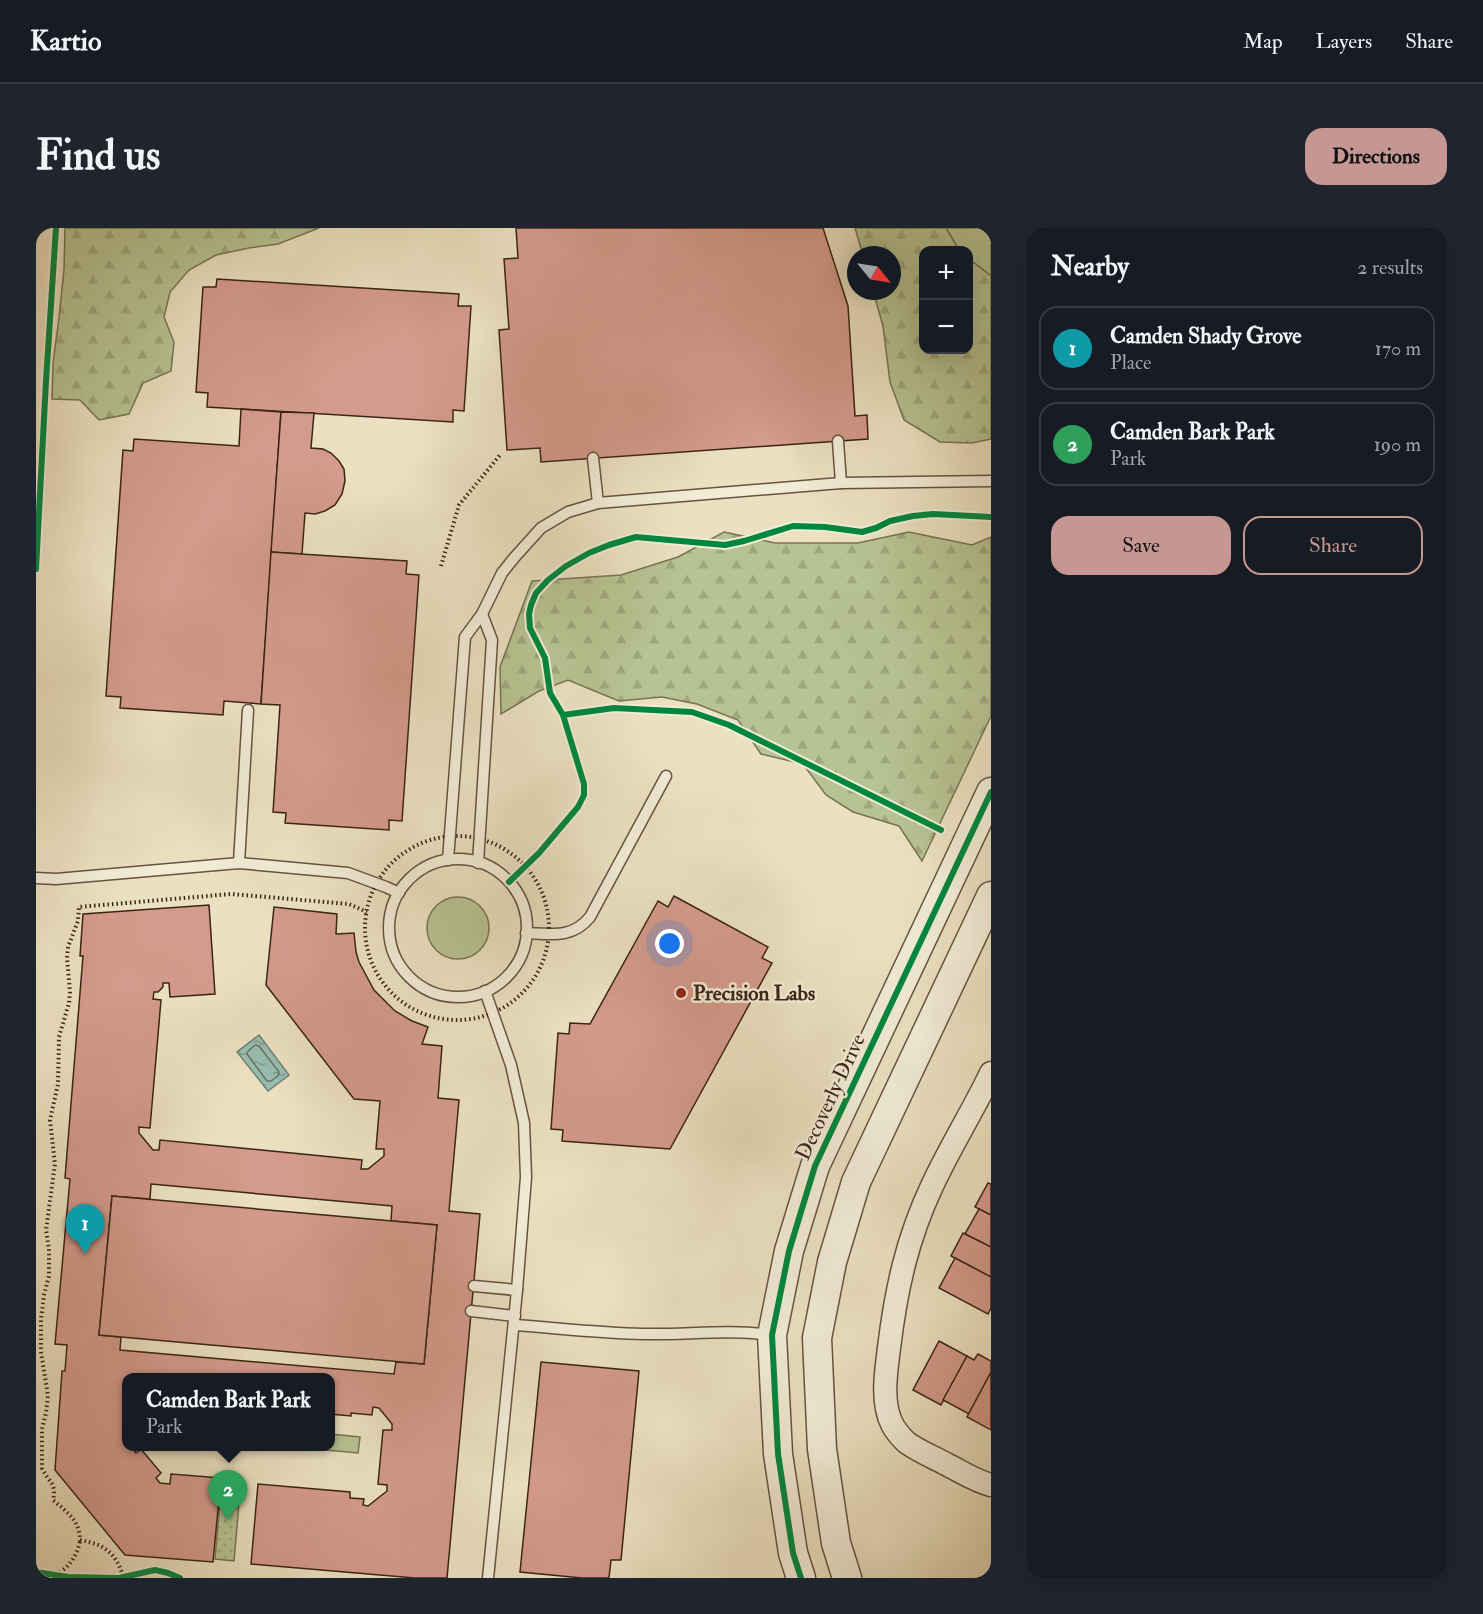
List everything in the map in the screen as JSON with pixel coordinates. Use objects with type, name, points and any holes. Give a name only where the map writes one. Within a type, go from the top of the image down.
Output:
[{"type":"street","name":"Decoverly Drive","points":[[801,1578],[793,1553],[778,1454],[772,1335],[789,1251],[815,1166],[991,792]]},
{"type":"street","points":[[847,1578],[836,1543],[822,1449],[817,1338],[832,1262],[856,1182],[991,896]]},
{"type":"street","points":[[991,1073],[932,1186],[908,1246],[895,1304],[886,1384],[887,1411],[892,1426],[902,1438],[975,1479],[991,1485]]},
{"type":"lane","points":[[838,441],[841,483]]},
{"type":"lane","points":[[593,458],[598,503]]},
{"type":"lane","points":[[448,860],[465,637],[482,614],[502,573],[541,528],[568,512],[598,503],[841,483],[991,481]]},
{"type":"lane","points":[[478,862],[492,640],[482,614]]},
{"type":"lane","points":[[239,863],[248,710]]},
{"type":"lane","points":[[526,933],[569,933],[584,924],[590,917],[666,776]]},
{"type":"lane","points":[[448,860],[478,862],[498,872],[517,893],[524,910],[525,941],[520,957],[508,975],[494,987],[464,997],[449,997],[426,989],[408,976],[399,965],[389,938],[389,921],[399,893],[414,875],[427,867],[448,860]]},
{"type":"lane","points":[[36,878],[56,879],[239,863],[348,873],[399,893]]},
{"type":"lane","points":[[485,991],[511,1065],[524,1123],[526,1177],[518,1290],[488,1578]]},
{"type":"lane","points":[[474,1286],[518,1290]]},
{"type":"lane","points":[[471,1311],[514,1320],[622,1334],[747,1331],[772,1335]]},
{"type":"path","points":[[441,566],[459,505],[500,455]]},
{"type":"path","points":[[450,837],[470,837],[509,852],[525,867],[537,884],[545,902],[548,922],[542,961],[533,979],[520,995],[504,1007],[466,1020],[446,1020],[427,1015],[409,1007],[393,995],[380,979],[370,960],[366,940],[365,919],[370,898],[377,883],[393,863],[409,850],[428,841],[450,837]]},
{"type":"path","points":[[509,882],[532,860]]},
{"type":"path","points":[[56,1575],[73,1560],[80,1540],[78,1525],[68,1512],[53,1500],[55,1489],[42,1468],[42,1429],[48,1396],[41,1341],[42,1306],[49,1276],[50,1257],[46,1230],[54,1164],[50,1120],[57,1095],[59,1037],[69,1003],[68,947],[78,921],[79,907],[231,894],[349,904],[367,912]]},
{"type":"path","points":[[80,1540],[105,1548],[116,1560],[121,1577],[131,1574]]},
{"type":"path","points":[[46,1574],[68,1577]]},
{"type":"green space","points":[[65,228],[319,228],[278,244],[216,255],[189,270],[170,292],[164,317],[174,342],[171,371],[143,383],[129,414],[99,420],[80,400],[52,399],[53,363],[64,269]]},
{"type":"green space","points":[[855,228],[946,228],[957,246],[919,246],[919,354],[973,354],[973,262],[991,276],[991,439],[972,443],[940,442],[904,420],[890,382],[883,326],[876,300],[901,300],[901,246],[860,246]]},
{"type":"green space","points":[[946,228],[991,228],[991,276],[973,262],[973,246],[957,246]]},
{"type":"green space","points":[[724,532],[775,543],[858,543],[909,532],[972,545],[991,537],[991,716],[922,861],[899,826],[853,812],[826,795],[803,764],[761,754],[738,720],[697,704],[662,697],[619,701],[568,680],[539,691],[501,714],[500,667],[532,581],[621,575],[678,557]]},
{"type":"green space","points":[[458,897],[475,902],[480,906],[484,911],[489,928],[484,945],[480,950],[475,954],[458,959],[441,954],[436,950],[432,945],[427,928],[432,911],[436,906],[441,902]]},
{"type":"green space","points":[[335,1434],[360,1437],[358,1453],[335,1451]]},
{"type":"green space","points":[[222,1479],[241,1481],[234,1561],[215,1559]]},
{"type":"water","points":[[259,1035],[289,1075],[268,1091],[237,1052]]},
{"type":"building","points":[[516,228],[823,228],[848,306],[855,416],[867,415],[868,439],[541,462],[540,448],[507,450],[499,330],[509,329],[504,259],[518,258]]},
{"type":"building","points":[[217,279],[459,294],[458,306],[471,306],[464,411],[453,410],[453,422],[207,407],[208,393],[196,392],[203,287],[216,287]]},
{"type":"building","points":[[241,409],[281,412],[261,704],[224,701],[223,715],[120,708],[121,697],[106,696],[123,450],[133,451],[134,439],[239,446]]},
{"type":"building","points":[[281,412],[314,413],[311,448],[323,449],[331,453],[344,469],[345,481],[342,494],[335,505],[315,514],[305,513],[302,554],[271,552]]},
{"type":"building","points":[[271,552],[407,561],[406,574],[419,575],[402,821],[389,820],[389,830],[285,823],[286,813],[273,812],[280,705],[261,704]]},
{"type":"building","name":"Precision Labs","points":[[674,896],[768,947],[762,958],[772,963],[670,1149],[562,1141],[563,1130],[551,1129],[558,1033],[569,1034],[570,1023],[590,1024],[658,901],[668,907]]},
{"type":"building","points":[[209,905],[215,994],[170,997],[169,983],[163,983],[163,987],[158,992],[154,992],[153,999],[161,1000],[150,1128],[139,1127],[139,1133],[153,1150],[159,1150],[160,1140],[362,1160],[361,1169],[368,1169],[384,1156],[384,1149],[376,1149],[380,1101],[354,1099],[266,985],[274,907],[337,914],[336,934],[354,933],[359,962],[374,990],[395,1011],[428,1027],[422,1044],[442,1046],[438,1098],[459,1100],[449,1211],[480,1214],[447,1578],[415,1578],[251,1564],[258,1484],[350,1492],[350,1498],[364,1499],[363,1505],[368,1506],[387,1491],[387,1485],[378,1484],[383,1430],[392,1430],[392,1424],[379,1408],[373,1407],[372,1415],[335,1414],[335,1373],[122,1373],[122,1451],[136,1453],[143,1451],[161,1473],[156,1478],[160,1483],[170,1484],[171,1474],[221,1478],[213,1562],[125,1555],[55,1470],[62,1371],[65,1371],[67,1345],[55,1344],[70,1179],[65,1178],[83,956],[80,956],[83,914]],"holes":[[[151,1184],[392,1206],[391,1221],[437,1225],[424,1364],[396,1362],[394,1374],[120,1350],[121,1337],[99,1335],[112,1196],[150,1199]]]},
{"type":"building","points":[[988,1183],[991,1184],[991,1215],[975,1207]]},
{"type":"building","points":[[112,1196],[437,1225],[424,1364],[99,1335]]},
{"type":"building","points":[[979,1209],[991,1215],[991,1247],[965,1234]]},
{"type":"building","points":[[963,1233],[991,1247],[991,1277],[951,1256]]},
{"type":"building","points":[[955,1258],[991,1277],[991,1308],[988,1314],[939,1288]]},
{"type":"building","points":[[939,1341],[967,1356],[941,1405],[913,1390]]},
{"type":"building","points":[[978,1354],[991,1361],[991,1372],[969,1414],[943,1400],[967,1356],[974,1360]]},
{"type":"building","points":[[541,1362],[639,1371],[621,1560],[611,1560],[609,1578],[582,1578],[520,1572]]},
{"type":"building","points":[[991,1372],[991,1430],[967,1417]]},
{"type":"cycle path","points":[[36,569],[56,228]]},
{"type":"cycle path","points":[[563,715],[550,693],[545,658],[530,628],[529,614],[536,593],[548,580],[589,553],[636,537],[725,545],[793,526],[862,532],[890,521],[913,516],[933,514],[991,517]]},
{"type":"cycle path","points":[[509,882],[539,853],[578,807],[584,795],[584,784],[563,715],[614,708],[692,712],[729,725],[941,830]]},
{"type":"cycle path","points":[[801,1578],[793,1553],[778,1454],[772,1335],[789,1251],[815,1166],[991,792]]},
{"type":"cycle path","points":[[36,1572],[68,1577],[119,1578],[155,1570],[180,1578]]},
{"type":"place","name":"Precision Labs","points":[[681,993]]},
{"type":"place","name":"Camden Shady Grove","points":[[85,1254]]},
{"type":"place","name":"Camden Bark Park","points":[[228,1520]]}]
